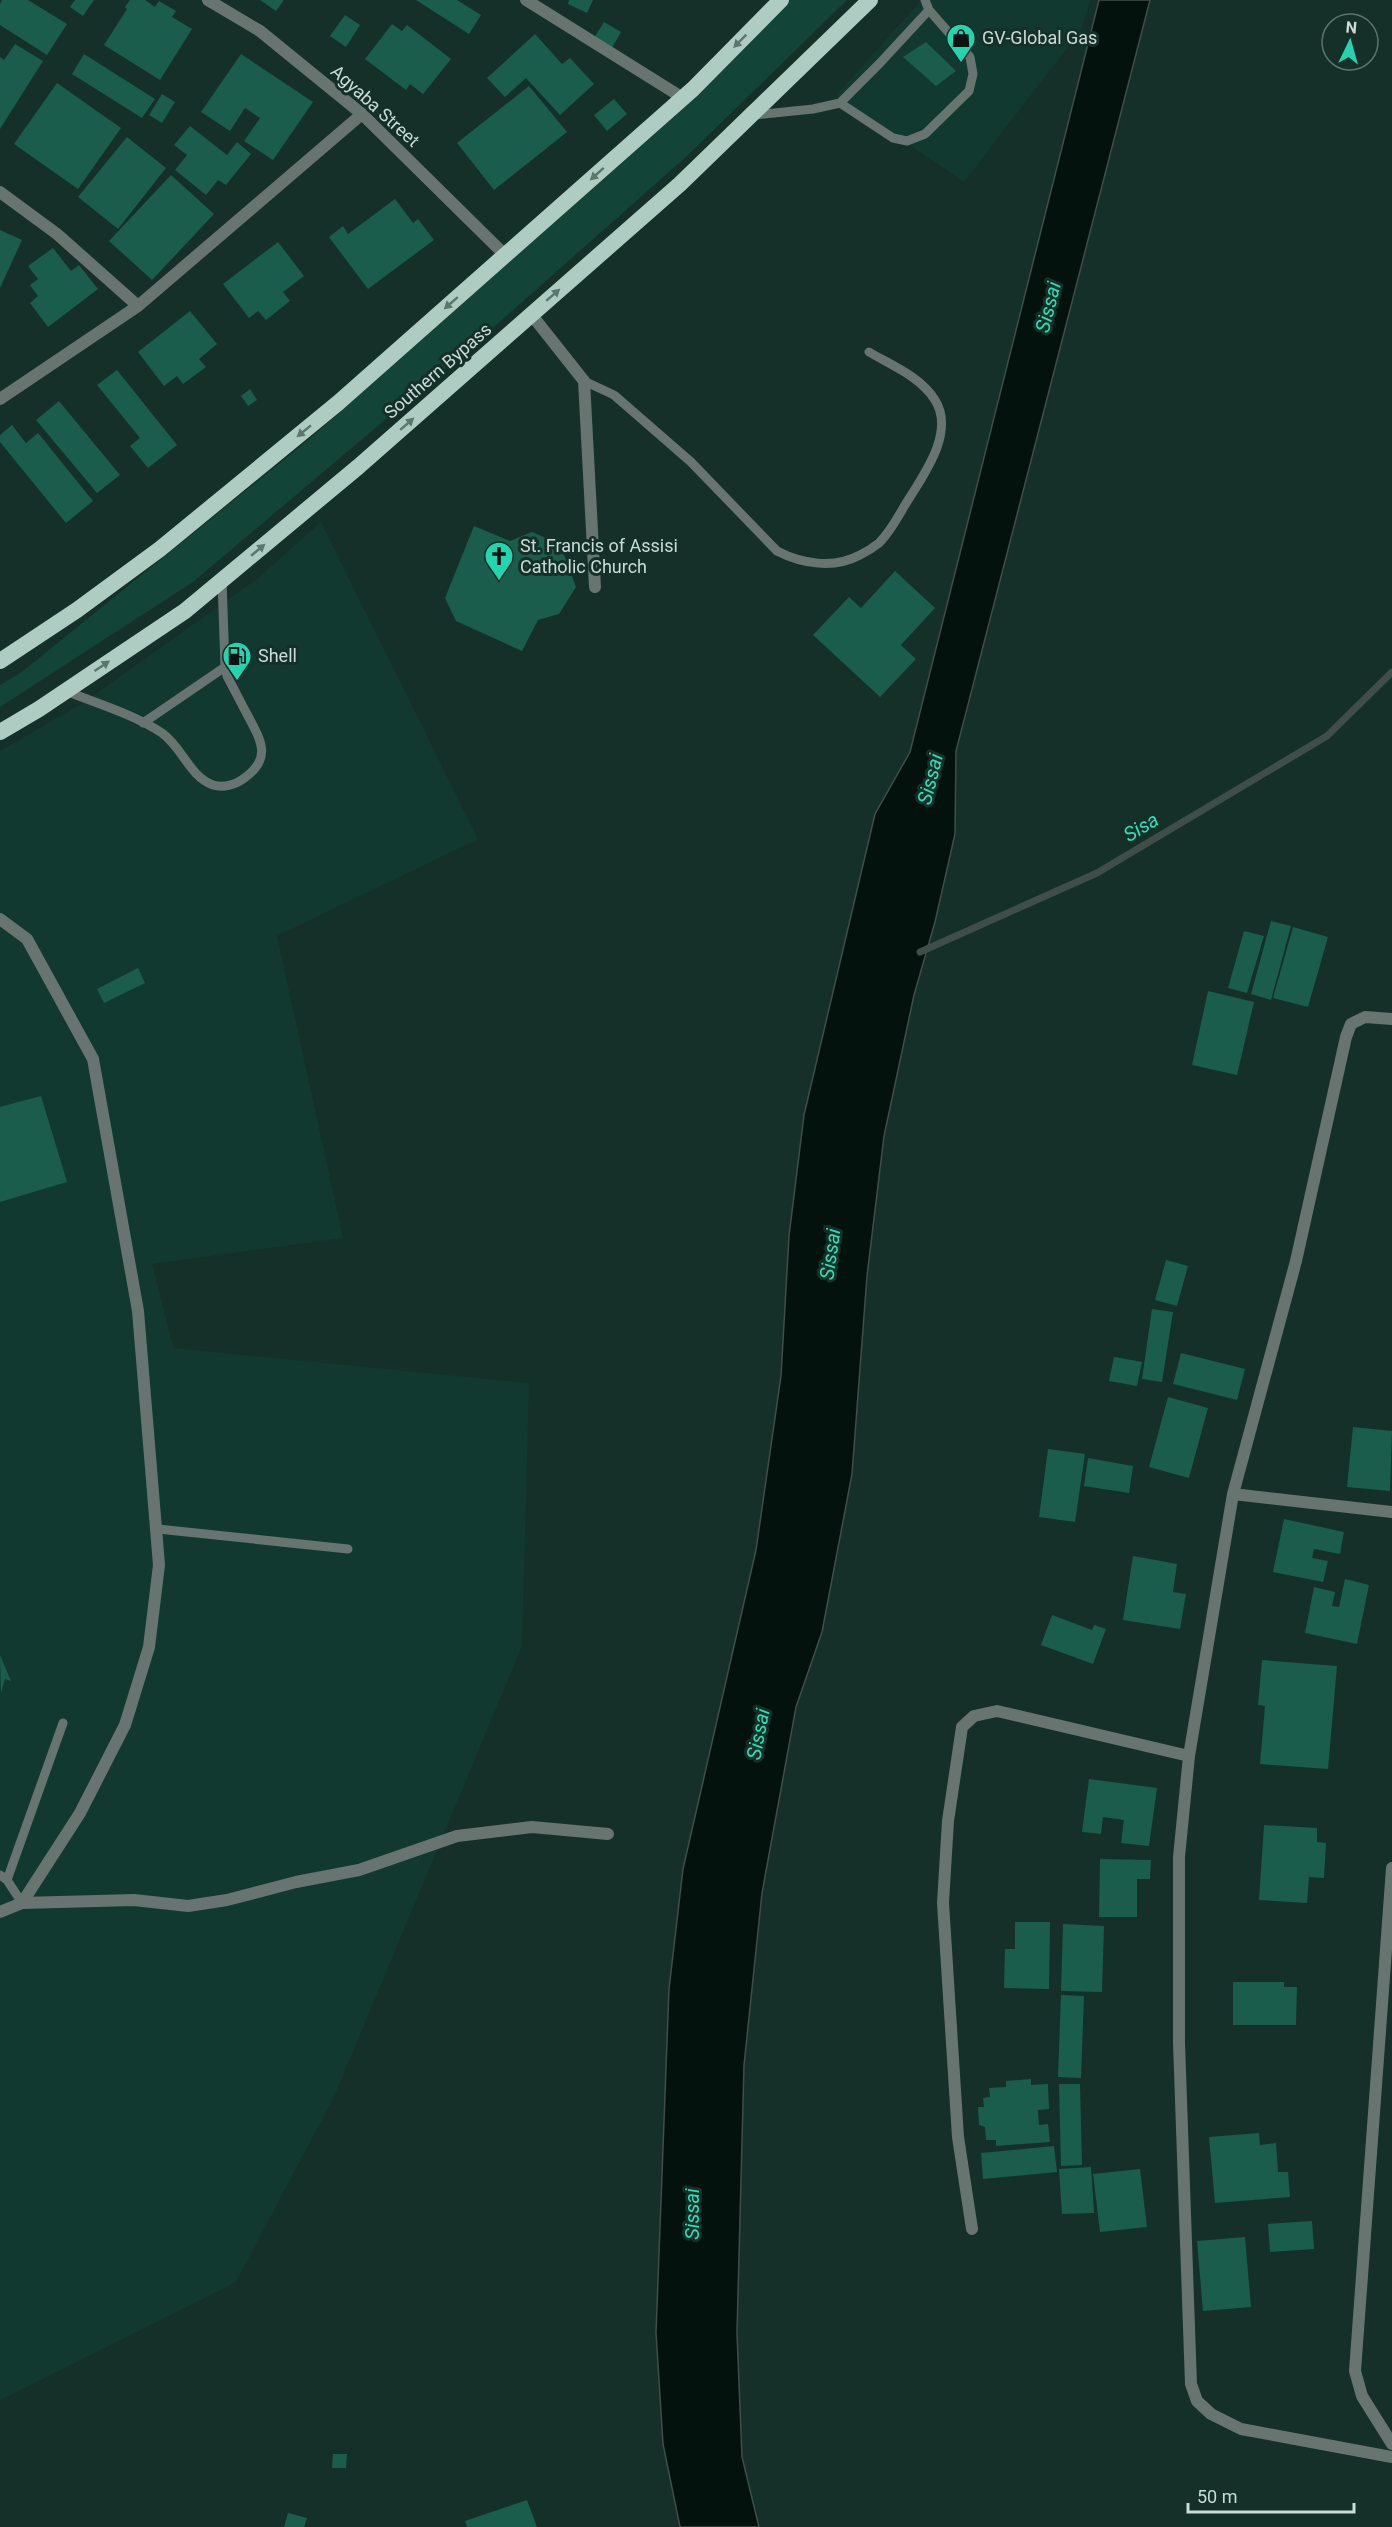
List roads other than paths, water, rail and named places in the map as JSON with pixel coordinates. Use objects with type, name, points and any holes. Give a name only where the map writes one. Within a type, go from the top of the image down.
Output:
[{"type":"highway","points":[[0,661],[77,610],[169,542],[338,403],[683,98],[781,0]]},
{"type":"highway","name":"Southern Bypass","points":[[0,732],[66,691],[185,610],[358,467],[680,184],[870,0]]},
{"type":"street","name":"Agyaba Street","points":[[208,0],[260,31],[362,114],[505,255]]},
{"type":"street","points":[[526,0],[683,98]]},
{"type":"street","points":[[0,399],[138,306],[362,114]]},
{"type":"street","points":[[0,192],[57,234],[138,306]]},
{"type":"street","points":[[531,314],[584,381],[595,587]]},
{"type":"street","points":[[0,919],[27,939],[93,1059],[138,1311],[158,1529],[159,1565],[149,1647],[125,1725],[80,1813],[22,1903]]},
{"type":"street","points":[[1392,1019],[1365,1017],[1351,1024],[1346,1037],[1296,1261],[1233,1494],[1189,1756],[1179,1857],[1179,2043],[1191,2384],[1197,2401],[1211,2414],[1241,2428],[1392,2457]]},
{"type":"street","points":[[1233,1494],[1392,1512]]},
{"type":"street","points":[[972,2229],[958,2137],[943,1903],[948,1821],[962,1727],[974,1716],[997,1711],[1189,1756]]},
{"type":"street","points":[[0,1912],[22,1903],[134,1900],[188,1906],[227,1900],[297,1882],[359,1870],[457,1836],[532,1827],[608,1834]]},
{"type":"street","points":[[1392,1868],[1355,2371],[1362,2397],[1392,2444]]},
{"type":"lane","points":[[752,115],[813,109],[840,103],[880,63],[927,5],[970,57],[973,74],[969,92],[925,134],[907,141],[892,138],[840,103]]},
{"type":"lane","points":[[584,381],[614,395],[691,462],[777,551],[795,560],[833,563],[858,556],[879,543],[893,525],[929,466],[940,435],[941,418],[936,401],[924,387],[869,352]]},
{"type":"lane","points":[[66,691],[143,723],[164,735],[198,776],[214,785],[227,786],[239,782],[254,771],[260,762],[261,742],[227,676],[222,580]]},
{"type":"lane","points":[[143,723],[225,667]]},
{"type":"lane","points":[[158,1529],[348,1549]]},
{"type":"lane","points":[[22,1903],[4,1877],[63,1723]]},
{"type":"water","name":"Sissai","points":[[1099,0],[1150,0],[956,751],[955,834],[935,922],[914,995],[884,1136],[867,1276],[852,1474],[822,1632],[796,1707],[762,1893],[744,2065],[737,2333],[742,2457],[759,2527],[680,2527],[663,2444],[656,2333],[669,1989],[683,1869],[756,1550],[781,1376],[789,1236],[804,1115],[875,814],[910,752]]},
{"type":"waterway","name":"Sisa","points":[[920,952],[1097,873],[1327,736],[1392,672]]},
{"type":"place","name":"GV-Global Gas","points":[[961,64]]},
{"type":"place","name":"St. Francis of Assisi Catholic Church","points":[[499,582]]},
{"type":"place","name":"Shell","points":[[237,682]]}]
